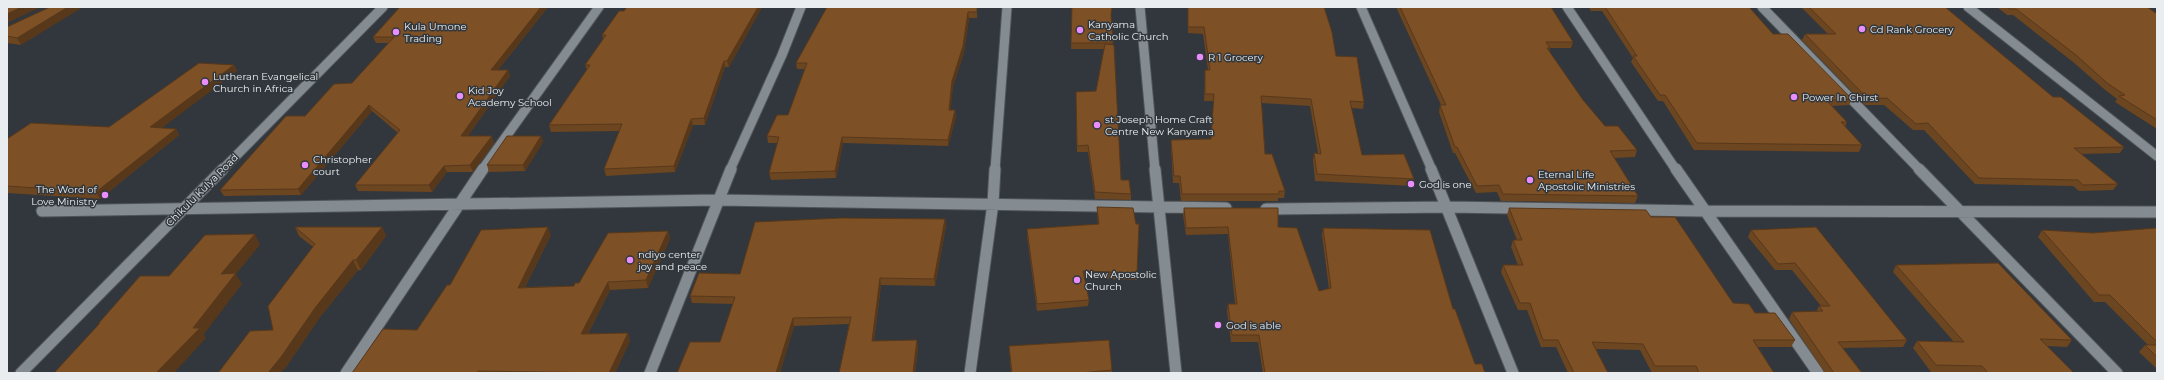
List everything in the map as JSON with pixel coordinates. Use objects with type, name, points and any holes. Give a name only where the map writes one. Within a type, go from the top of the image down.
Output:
[{"type":"street","name":"Chikulu Kulya Road","points":[[21,373],[383,7]]},
{"type":"street","points":[[346,373],[457,205],[599,7]]},
{"type":"street","points":[[650,373],[717,200],[782,55],[801,7]]},
{"type":"street","points":[[970,373],[993,203],[1007,7]]},
{"type":"street","points":[[1140,7],[1158,208],[1176,373]]},
{"type":"street","points":[[1361,7],[1448,207],[1513,373]]},
{"type":"street","points":[[1567,7],[1704,210],[1818,373]]},
{"type":"street","points":[[1762,7],[2117,373]]},
{"type":"street","points":[[1968,7],[2157,156]]},
{"type":"street","points":[[42,211],[717,200],[993,203],[1158,208],[1238,208]]},
{"type":"street","points":[[1253,208],[1448,207],[1962,212],[2157,212]]},
{"type":"building","points":[[7,7],[22,7],[7,14]]},
{"type":"building","points":[[50,7],[68,7],[17,38],[7,36],[7,27]]},
{"type":"building","points":[[400,7],[541,7],[491,70],[508,70],[461,136],[492,136],[470,165],[444,166],[429,185],[355,185],[400,130],[369,105],[298,189],[220,190],[286,116],[305,116],[334,84],[352,83],[394,37],[373,37]]},
{"type":"building","points":[[627,7],[758,7],[727,61],[724,61],[704,118],[691,119],[674,166],[604,169],[622,124],[549,125],[590,65],[585,65],[606,35],[602,35],[619,11],[624,11]]},
{"type":"building","points":[[827,7],[977,7],[977,12],[968,12],[963,46],[952,81],[949,110],[955,110],[948,140],[842,137],[835,171],[769,173],[779,137],[767,136],[777,115],[788,115],[807,63],[796,63]]},
{"type":"building","points":[[1072,7],[1112,7],[1111,15],[1113,43],[1071,43]]},
{"type":"building","points":[[1188,7],[1324,7],[1332,32],[1336,56],[1357,57],[1364,102],[1350,101],[1362,155],[1404,154],[1414,179],[1317,174],[1314,153],[1321,154],[1311,99],[1261,96],[1265,154],[1272,154],[1285,191],[1279,191],[1279,194],[1182,194],[1180,176],[1174,176],[1171,140],[1211,139],[1214,94],[1205,94],[1205,70],[1210,70],[1204,27],[1188,27]]},
{"type":"building","points":[[1400,7],[1551,7],[1573,42],[1546,42],[1550,48],[1547,48],[1583,100],[1605,126],[1618,126],[1637,150],[1610,151],[1638,196],[1503,194],[1499,185],[1477,186],[1457,147],[1455,147],[1440,105],[1446,105]]},
{"type":"building","points":[[1605,7],[1749,7],[1773,34],[1788,34],[1852,99],[1826,100],[1847,122],[1841,122],[1862,145],[1697,143],[1665,95],[1660,95],[1633,56],[1637,56]]},
{"type":"building","points":[[1809,7],[1945,7],[2053,97],[2061,97],[2124,147],[2074,148],[2118,184],[2083,185],[2078,180],[1979,178],[1928,123],[1916,124],[1887,98],[1868,99],[1805,34],[1836,34]]},
{"type":"building","points":[[2007,7],[2147,7],[2157,14],[2157,120],[2119,96],[2125,95],[2107,83],[2076,55],[2016,9],[2010,9]]},
{"type":"building","points":[[1105,44],[1114,45],[1121,180],[1129,180],[1131,194],[1095,192],[1088,145],[1077,146],[1076,92],[1096,91]]},
{"type":"building","points":[[199,63],[234,65],[150,127],[176,129],[96,192],[7,186],[7,139],[31,123],[109,127]]},
{"type":"building","points":[[507,136],[541,136],[523,165],[487,165]]},
{"type":"building","points":[[1097,207],[1133,208],[1136,224],[1139,224],[1137,273],[1083,271],[1089,300],[1037,304],[1027,229],[1099,224]]},
{"type":"building","points":[[1184,208],[1278,208],[1278,227],[1297,228],[1319,291],[1331,288],[1323,228],[1430,230],[1453,309],[1455,309],[1475,364],[1482,364],[1485,373],[1265,373],[1259,335],[1232,335],[1228,304],[1237,304],[1228,227],[1186,228]]},
{"type":"building","points":[[1509,208],[1646,210],[1651,217],[1675,217],[1733,303],[1749,304],[1755,313],[1775,313],[1795,340],[1753,340],[1774,373],[1699,373],[1696,366],[1655,366],[1643,344],[1592,342],[1608,373],[1574,373],[1558,340],[1543,340],[1530,303],[1520,303],[1503,265],[1523,265],[1513,240],[1522,240]]},
{"type":"building","points":[[841,218],[945,219],[934,279],[880,278],[872,341],[917,340],[913,373],[839,373],[851,317],[793,318],[776,373],[677,373],[690,342],[720,342],[735,297],[690,296],[699,273],[740,274],[755,222]]},
{"type":"building","points":[[295,227],[382,227],[356,260],[353,260],[315,308],[268,373],[218,373],[250,331],[273,330],[268,306],[315,244]]},
{"type":"building","points":[[548,227],[518,288],[574,286],[575,283],[579,283],[608,233],[668,231],[646,280],[608,282],[581,334],[628,333],[609,373],[478,371],[477,373],[352,373],[383,329],[417,330],[447,285],[450,285],[481,230]]},
{"type":"building","points":[[1816,227],[1907,340],[1838,342],[1862,373],[1834,373],[1792,312],[1823,311],[1819,306],[1830,306],[1795,263],[1778,264],[1751,230]]},
{"type":"building","points":[[2157,228],[2157,342],[2110,295],[2099,295],[2042,230],[2093,233]]},
{"type":"building","points":[[255,234],[221,274],[236,273],[193,328],[200,328],[156,373],[54,373],[100,323],[98,324],[140,276],[169,276],[205,235]]},
{"type":"building","points":[[1998,263],[2072,340],[2040,339],[2074,373],[1988,373],[1982,366],[1936,365],[1917,341],[1964,342],[1896,265]]},
{"type":"building","points":[[1109,340],[1112,370],[1080,373],[1012,373],[1009,346]]},
{"type":"building","points":[[2145,345],[2157,345],[2157,357]]},
{"type":"place","name":"Cd Rank Grocery","points":[[1862,29]]},
{"type":"place","name":"Kanyama Catholic Church","points":[[1080,30]]},
{"type":"place","name":"Kula Umone Trading","points":[[396,32]]},
{"type":"place","name":"R 1 Grocery","points":[[1200,57]]},
{"type":"place","name":"Lutheran Evangelical Church in Africa","points":[[205,82]]},
{"type":"place","name":"Kid Joy Academy School","points":[[460,96]]},
{"type":"place","name":"Power In Chirst","points":[[1794,97]]},
{"type":"place","name":"st Joseph Home Craft Centre New Kanyama","points":[[1097,125]]},
{"type":"place","name":"Christopher court","points":[[305,165]]},
{"type":"place","name":"Eternal Life Apostolic Ministries","points":[[1530,180]]},
{"type":"place","name":"God is one","points":[[1411,184]]},
{"type":"place","name":"The Word of Love Ministry","points":[[105,195]]},
{"type":"place","name":"ndiyo center joy and peace","points":[[630,260]]},
{"type":"place","name":"New Apostolic Church","points":[[1077,280]]},
{"type":"place","name":"God is able","points":[[1218,325]]}]
